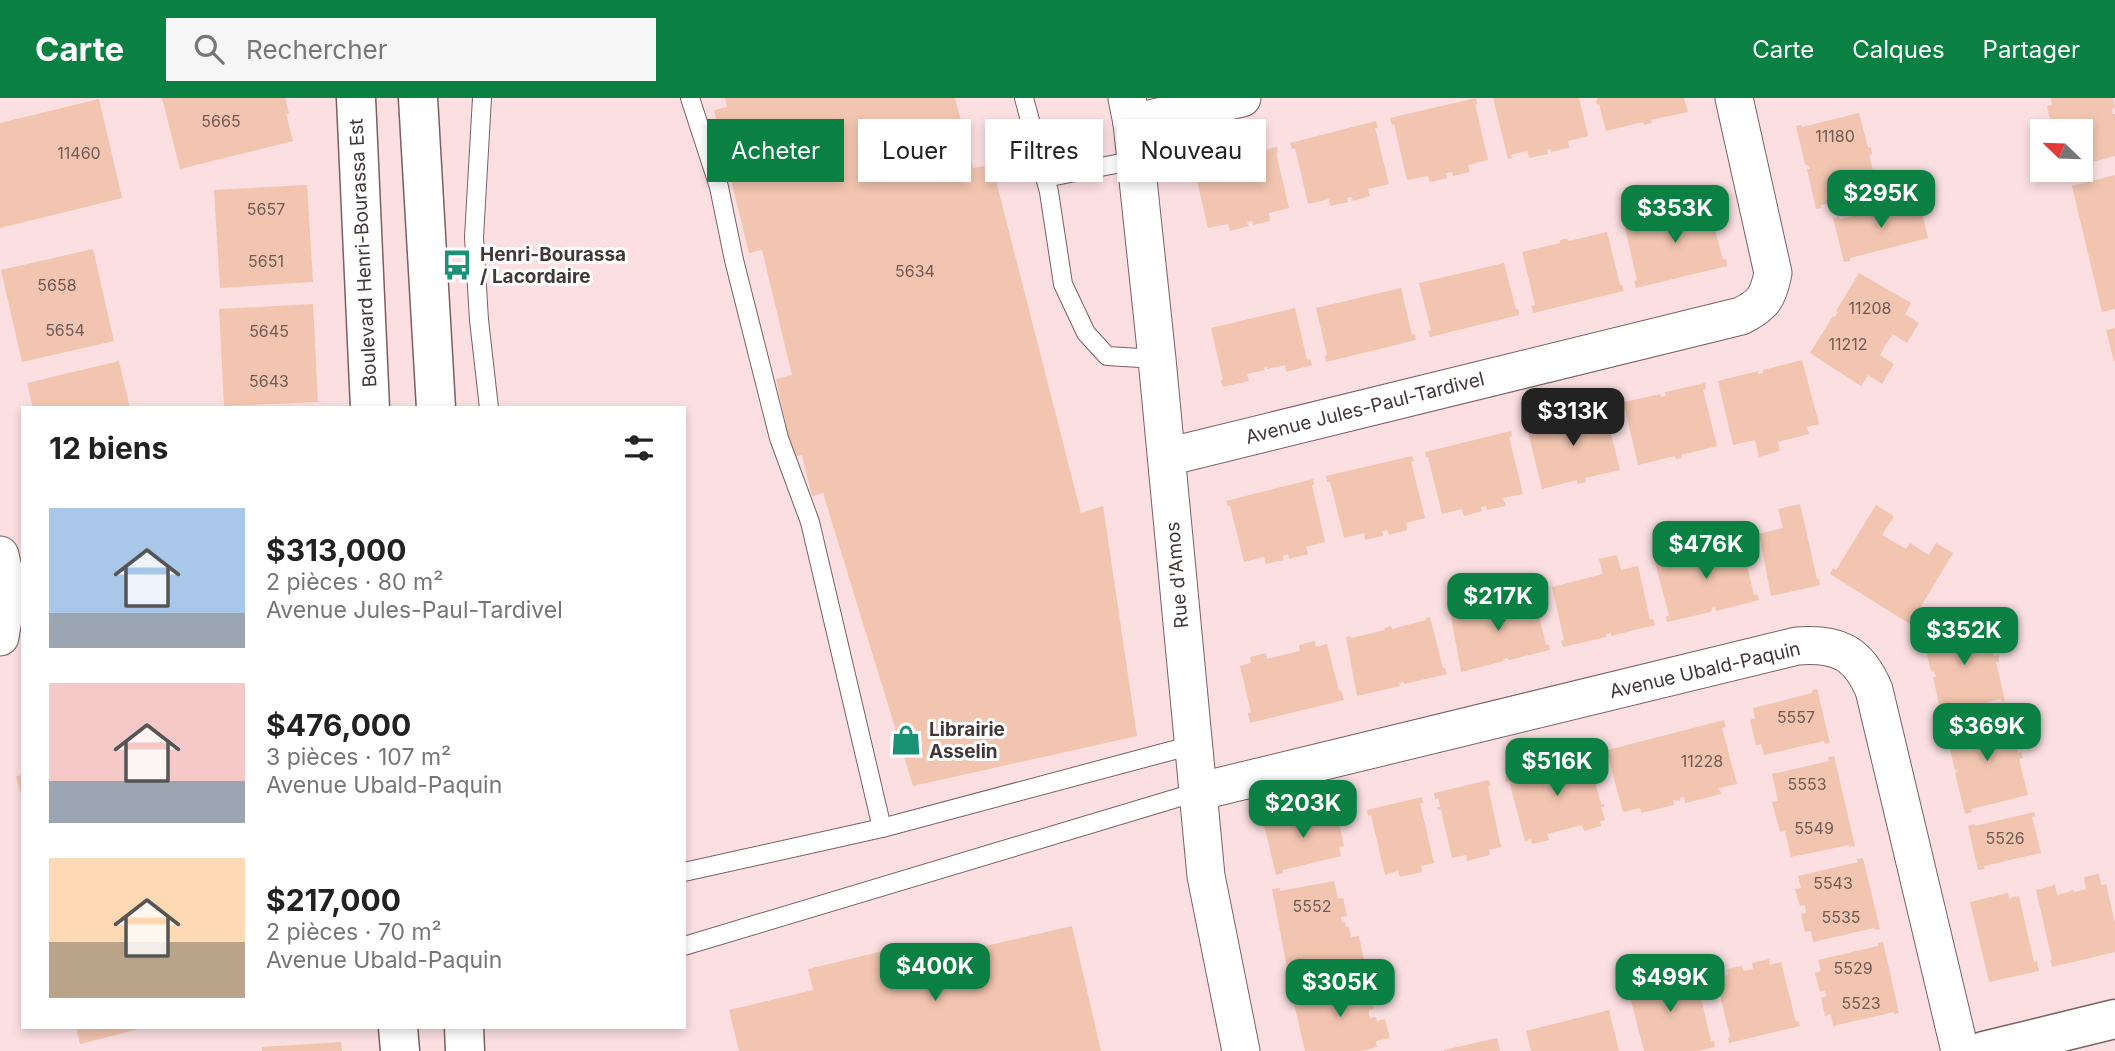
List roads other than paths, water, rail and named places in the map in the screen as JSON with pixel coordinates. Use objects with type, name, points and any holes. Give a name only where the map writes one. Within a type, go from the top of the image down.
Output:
[{"type":"main road","name":"Boulevard Henri-Bourassa Est","points":[[356,98],[370,406]]},
{"type":"main road","points":[[418,98],[436,406]]},
{"type":"main road","points":[[1984,1051],[2115,1019]]},
{"type":"main road","points":[[398,1029],[400,1051]]},
{"type":"main road","points":[[464,1029],[465,1051]]},
{"type":"street","points":[[1130,110],[1242,98]]},
{"type":"street","name":"Avenue Jules-Paul-Tardivel","points":[[1167,457],[1741,316],[1757,308],[1769,293],[1773,273],[1734,98]]},
{"type":"street","name":"Rue d'Amos","points":[[1138,182],[1206,876],[1241,1051]]},
{"type":"street","points":[[0,555],[8,590],[0,638]]},
{"type":"street","name":"Avenue Ubald-Paquin","points":[[1197,792],[1797,646],[1822,644],[1849,654],[1866,671],[1874,690],[1961,1051]]},
{"type":"lane","points":[[482,98],[474,237],[479,320],[489,406]]},
{"type":"lane","points":[[690,98],[719,187],[734,260],[779,438],[810,522],[882,828]]},
{"type":"lane","points":[[1024,98],[1030,119]]},
{"type":"lane","points":[[1046,182],[1063,284],[1086,333],[1107,356],[1157,359]]},
{"type":"lane","points":[[686,872],[882,828],[1193,745]]},
{"type":"lane","points":[[686,945],[1197,792]]},
{"type":"place","name":"Henri-Bourassa / Lacordaire","points":[[457,265]]},
{"type":"place","name":"Librairie Asselin","points":[[906,740]]}]
